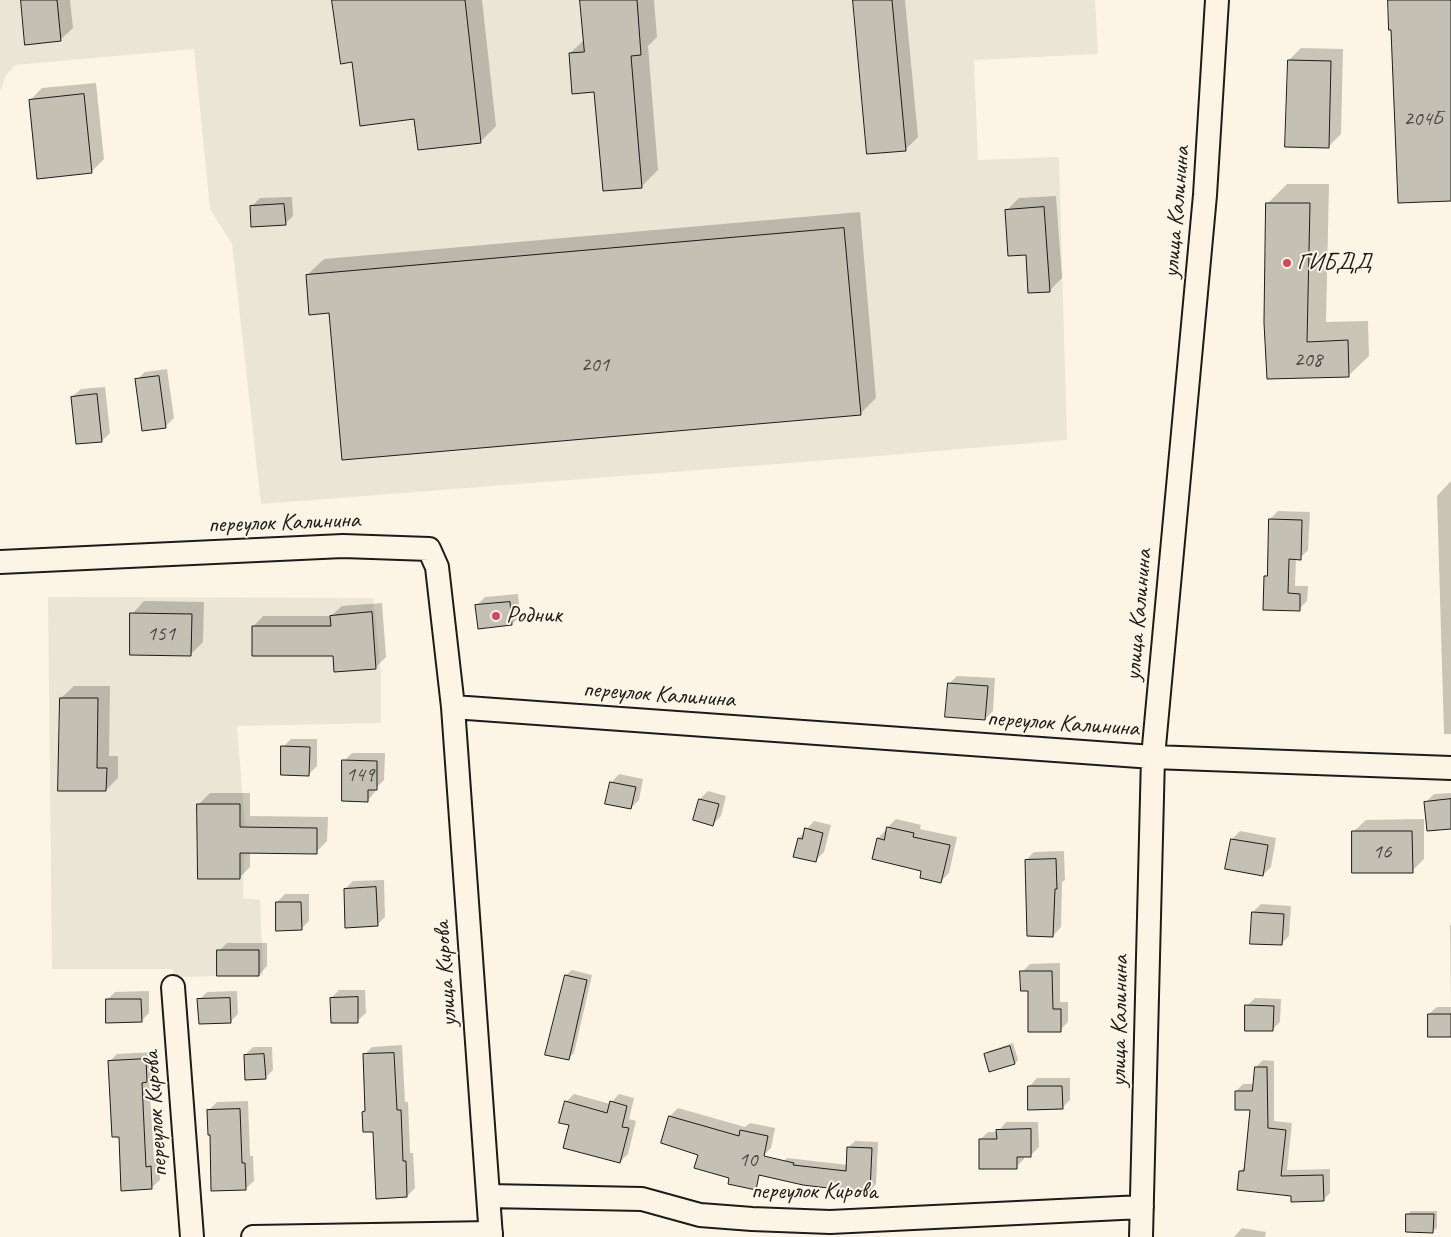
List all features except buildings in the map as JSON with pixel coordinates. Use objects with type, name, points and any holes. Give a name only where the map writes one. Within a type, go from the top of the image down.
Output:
[{"type":"street","name":"улица Калинина","points":[[1141,1237],[1152,757],[1206,195],[1217,0]]},
{"type":"street","name":"переулок Калинина","points":[[0,562],[343,546],[430,549],[437,567],[453,707],[1152,757],[1451,768]]},
{"type":"street","name":"улица Кирова","points":[[453,707],[491,1235]]},
{"type":"street","name":"переулок Кирова","points":[[173,987],[192,1237]]},
{"type":"street","name":"переулок Кирова","points":[[488,1196],[642,1199],[700,1215],[830,1222],[1142,1207]]},
{"type":"street","points":[[253,1237],[491,1235]]},
{"type":"shaded area","points":[[0,0],[1095,0],[1098,54],[974,60],[978,160],[1059,157],[1067,440],[261,504],[232,244],[210,209],[194,49],[15,65],[6,75],[0,92]]},
{"type":"shaded area","points":[[48,597],[373,598],[381,673],[381,723],[237,726],[245,826],[243,898],[260,900],[263,975],[173,977],[173,969],[52,969]]},
{"type":"place","name":"ГИБДД","points":[[1287,263]]},
{"type":"place","name":"Родник","points":[[496,616]]}]
